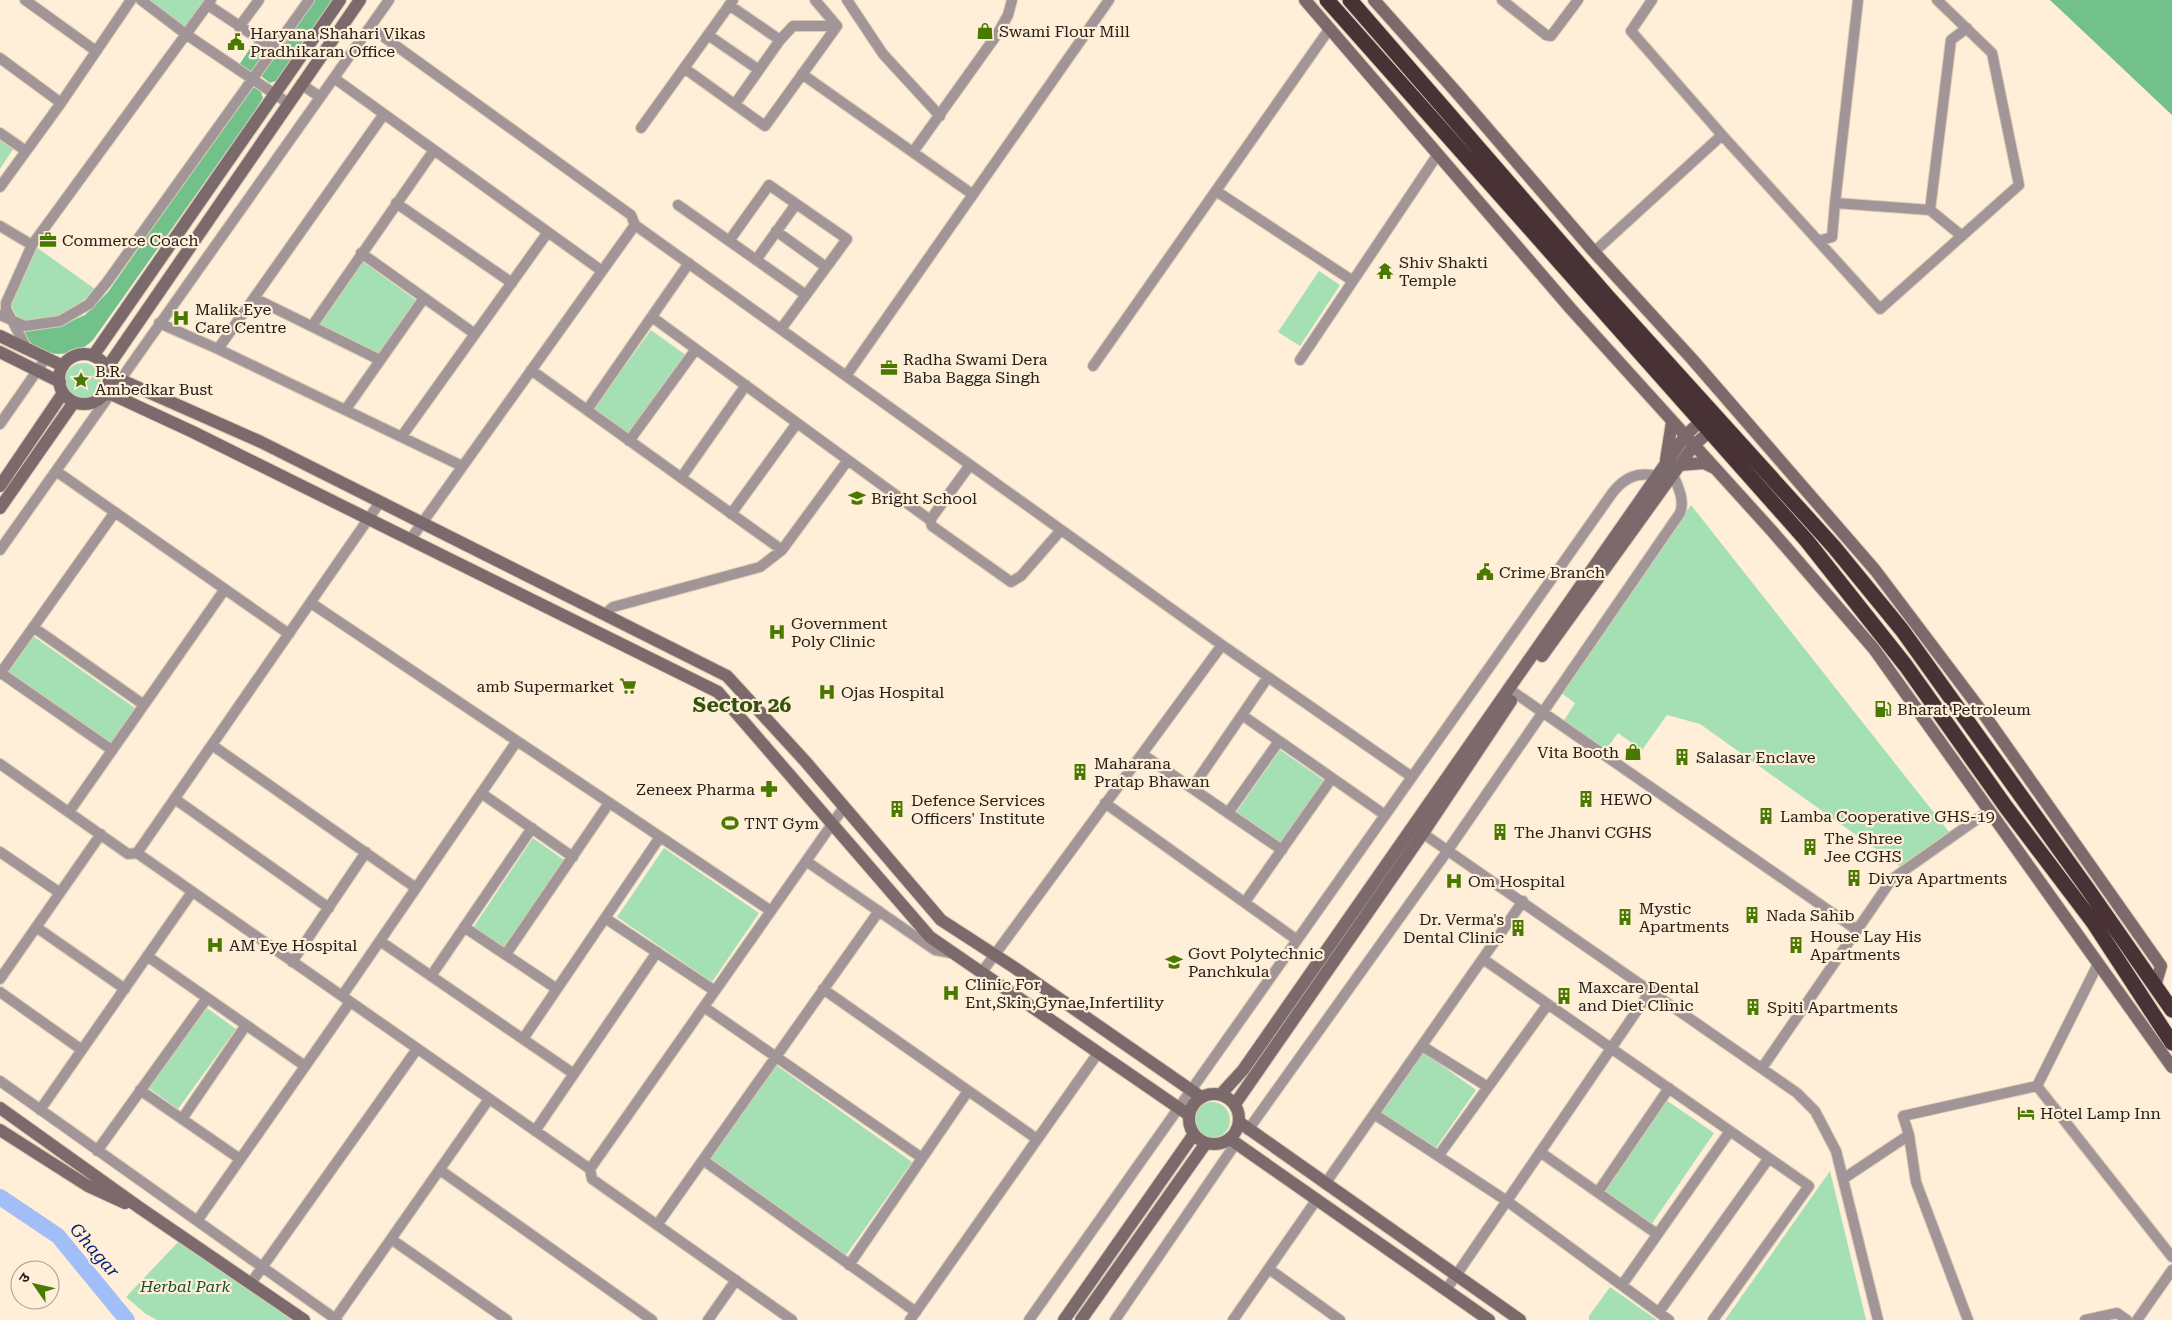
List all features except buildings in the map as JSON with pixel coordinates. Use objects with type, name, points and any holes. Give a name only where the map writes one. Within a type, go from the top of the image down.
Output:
[{"type":"highway","points":[[1327,0],[1711,421],[1834,547],[1902,630],[2169,1003]]},
{"type":"highway","points":[[1350,0],[1607,296],[1711,421],[1906,666],[2006,807],[2093,922],[2172,1043]]},
{"type":"street","points":[[25,0],[96,51]]},
{"type":"street","points":[[0,187],[61,103],[131,0]]},
{"type":"street","points":[[141,0],[187,35],[288,103]]},
{"type":"street","points":[[239,27],[259,0]]},
{"type":"street","points":[[0,315],[25,326],[60,321],[89,304],[108,282],[309,0]]},
{"type":"street","points":[[93,356],[340,0]]},
{"type":"street","points":[[0,550],[107,394],[112,375],[288,103],[360,0]]},
{"type":"street","points":[[112,375],[159,323],[389,0]]},
{"type":"street","points":[[815,0],[837,26]]},
{"type":"street","points":[[847,0],[883,54],[940,116]]},
{"type":"street","points":[[913,152],[998,33],[1008,15],[1012,0]]},
{"type":"street","points":[[846,376],[1109,0]]},
{"type":"street","points":[[1305,0],[1571,309],[1672,422],[1717,469],[1874,649],[2172,1067]]},
{"type":"street","points":[[1374,0],[1594,252],[1692,359],[1875,570],[1984,713],[2161,966],[2155,986]]},
{"type":"street","points":[[1502,0],[1546,36],[1551,36],[1578,0]]},
{"type":"street","points":[[1652,0],[1631,31],[1880,310],[2019,185],[1992,53],[1937,0]]},
{"type":"street","points":[[1818,241],[1832,237],[1858,0]]},
{"type":"street","points":[[26,350],[14,321],[6,309],[6,303],[32,245],[210,2],[239,27],[274,50]]},
{"type":"street","points":[[641,128],[731,2],[780,40]]},
{"type":"street","points":[[735,104],[780,40],[793,26],[837,26]]},
{"type":"street","points":[[684,68],[765,126],[837,26]]},
{"type":"street","points":[[370,27],[632,216],[635,224],[689,263],[1222,645],[1412,777]]},
{"type":"street","points":[[1093,366],[1330,28]]},
{"type":"street","points":[[1930,210],[1951,40],[1967,28]]},
{"type":"street","points":[[708,35],[758,70]]},
{"type":"street","points":[[0,58],[61,103]]},
{"type":"street","points":[[802,74],[972,194]]},
{"type":"street","points":[[334,78],[602,271]]},
{"type":"street","points":[[301,84],[320,97]]},
{"type":"street","points":[[218,349],[384,114]]},
{"type":"street","points":[[0,133],[26,151]]},
{"type":"street","points":[[1594,252],[1722,135]]},
{"type":"street","points":[[312,326],[434,150]]},
{"type":"street","points":[[1300,360],[1438,154]]},
{"type":"street","points":[[729,241],[769,185],[847,239],[781,329]]},
{"type":"street","points":[[1216,191],[1353,281]]},
{"type":"street","points":[[1835,202],[1930,210],[1962,236]]},
{"type":"street","points":[[396,203],[512,283]]},
{"type":"street","points":[[756,260],[796,204]]},
{"type":"street","points":[[678,205],[806,296]]},
{"type":"street","points":[[410,540],[635,224]]},
{"type":"street","points":[[0,226],[32,245]]},
{"type":"street","points":[[402,436],[548,232]]},
{"type":"street","points":[[776,232],[826,267]]},
{"type":"street","points":[[361,253],[475,334]]},
{"type":"street","points":[[587,410],[689,263]]},
{"type":"street","points":[[254,298],[380,360]]},
{"type":"street","points":[[346,409],[424,298]]},
{"type":"street","points":[[652,316],[930,520],[932,526],[999,576],[1011,582],[1021,576],[1061,530]]},
{"type":"street","points":[[159,323],[346,409],[462,466]]},
{"type":"street","points":[[0,336],[63,366]]},
{"type":"street","points":[[629,441],[696,349]]},
{"type":"street","points":[[0,352],[38,371],[61,388],[74,402],[90,404],[107,394]]},
{"type":"street","points":[[0,486],[61,388],[63,366],[76,356],[93,356],[98,358],[112,375],[261,442],[727,676],[805,761],[941,920],[994,954],[1196,1094],[1214,1093],[1229,1098],[1235,1104],[1244,1126],[1520,1320]]},
{"type":"street","points":[[0,424],[46,358]]},
{"type":"street","points":[[531,370],[782,550]]},
{"type":"street","points":[[681,478],[746,385]]},
{"type":"street","points":[[107,394],[193,432],[718,692],[930,937],[1184,1112],[1194,1134],[1206,1143],[1233,1141],[1484,1318],[1493,1301]]},
{"type":"street","points":[[0,508],[74,402]]},
{"type":"street","points":[[1235,1104],[1512,691],[1689,440],[1711,421]]},
{"type":"street","points":[[1115,1320],[1233,1141],[1234,1134],[1244,1126],[1448,850],[1680,513],[1683,506],[1682,498],[1669,470],[1672,422]]},
{"type":"street","points":[[731,514],[797,423]]},
{"type":"street","points":[[605,614],[613,607],[760,567],[782,550],[848,460]]},
{"type":"street","points":[[1028,1320],[1184,1112],[1191,1108],[1196,1094],[1297,940],[1613,492],[1623,480],[1636,474],[1704,463],[1717,469]]},
{"type":"street","points":[[930,520],[970,464]]},
{"type":"street","points":[[56,471],[289,634]]},
{"type":"street","points":[[137,853],[380,502]]},
{"type":"street","points":[[112,750],[0,673],[115,512]]},
{"type":"street","points":[[69,812],[225,589]]},
{"type":"street","points":[[311,603],[771,911]]},
{"type":"street","points":[[33,627],[144,705]]},
{"type":"street","points":[[982,972],[1222,645]]},
{"type":"street","points":[[1192,788],[1268,677]]},
{"type":"street","points":[[1512,691],[1858,930]]},
{"type":"street","points":[[1242,715],[1385,815]]},
{"type":"street","points":[[197,1221],[305,1066],[380,941],[516,741]]},
{"type":"street","points":[[1228,813],[1279,741]]},
{"type":"street","points":[[212,745],[416,888]]},
{"type":"street","points":[[1142,754],[1282,850]]},
{"type":"street","points":[[0,764],[128,854],[137,853],[590,1169],[592,1178],[792,1320]]},
{"type":"street","points":[[1245,902],[1332,778]]},
{"type":"street","points":[[481,793],[573,857]]},
{"type":"street","points":[[175,799],[329,908]]},
{"type":"street","points":[[506,954],[609,803]]},
{"type":"street","points":[[1105,804],[1297,940]]},
{"type":"street","points":[[590,1169],[844,806]]},
{"type":"street","points":[[1762,1068],[1892,879],[1990,810]]},
{"type":"street","points":[[431,976],[532,828]]},
{"type":"street","points":[[1418,829],[1762,1068],[1797,1093],[1815,1111],[1836,1151],[1878,1320]]},
{"type":"street","points":[[1221,1094],[1243,1070],[1418,829]]},
{"type":"street","points":[[0,979],[101,834]]},
{"type":"street","points":[[523,1039],[660,837]]},
{"type":"street","points":[[292,962],[366,852]]},
{"type":"street","points":[[0,853],[60,893]]},
{"type":"street","points":[[806,861],[935,950],[956,955]]},
{"type":"street","points":[[40,1110],[192,892]]},
{"type":"street","points":[[1325,1184],[1523,901]]},
{"type":"street","points":[[657,1224],[879,911]]},
{"type":"street","points":[[605,918],[715,991]]},
{"type":"street","points":[[464,927],[557,989]]},
{"type":"street","points":[[36,928],[125,988]]},
{"type":"street","points":[[380,941],[574,1074]]},
{"type":"street","points":[[534,1130],[657,952]]},
{"type":"street","points":[[147,956],[305,1066]]},
{"type":"street","points":[[1483,959],[1809,1186],[1713,1320]]},
{"type":"street","points":[[2037,1086],[2098,964]]},
{"type":"street","points":[[823,989],[1037,1139]]},
{"type":"street","points":[[1446,1290],[1650,990]]},
{"type":"street","points":[[0,992],[82,1050]]},
{"type":"street","points":[[97,1151],[207,998]]},
{"type":"street","points":[[1439,1156],[1548,1004]]},
{"type":"street","points":[[704,1007],[922,1158]]},
{"type":"street","points":[[182,1119],[246,1025]]},
{"type":"street","points":[[1422,1046],[1488,1087]]},
{"type":"street","points":[[251,1283],[417,1049]]},
{"type":"street","points":[[703,1160],[849,1265],[913,1316],[1098,1053]]},
{"type":"street","points":[[0,1081],[336,1319],[489,1099]]},
{"type":"street","points":[[1968,1320],[1916,1182],[1909,1135],[1903,1116],[2037,1086]]},
{"type":"street","points":[[2037,1086],[2172,1257]]},
{"type":"street","points":[[1598,1192],[1669,1088]]},
{"type":"street","points":[[140,1090],[240,1159]]},
{"type":"street","points":[[849,1265],[968,1091]]},
{"type":"street","points":[[0,1108],[140,1208],[304,1320]]},
{"type":"street","points":[[1374,1114],[1507,1201],[1669,1320]]},
{"type":"street","points":[[0,1130],[88,1186],[120,1202],[140,1208]]},
{"type":"street","points":[[1622,1285],[1730,1131]]},
{"type":"street","points":[[1064,1320],[1194,1134]]},
{"type":"street","points":[[1843,1179],[1909,1135]]},
{"type":"street","points":[[1081,1320],[1206,1143]]},
{"type":"street","points":[[1540,1152],[1658,1234]]},
{"type":"street","points":[[1659,1312],[1769,1158]]},
{"type":"street","points":[[440,1170],[652,1320]]},
{"type":"street","points":[[1233,1320],[1317,1200]]},
{"type":"street","points":[[391,1239],[507,1320]]},
{"type":"street","points":[[1269,1269],[1340,1320]]},
{"type":"street","points":[[2137,1320],[2172,1270]]},
{"type":"street","points":[[708,1320],[736,1280]]},
{"type":"street","points":[[2086,1320],[2117,1313],[2127,1320]]},
{"type":"green space","points":[[148,0],[205,0],[185,28]]},
{"type":"green space","points":[[315,0],[335,0],[278,80],[270,83],[261,76]]},
{"type":"green space","points":[[2050,0],[2172,0],[2172,115]]},
{"type":"green space","points":[[255,41],[269,50],[253,74],[239,65]]},
{"type":"green space","points":[[252,86],[261,92],[263,98],[253,114],[93,340],[85,347],[65,354],[44,352],[35,347],[28,340],[23,330],[62,325],[85,315],[108,292]]},
{"type":"green space","points":[[0,140],[13,149],[0,169]]},
{"type":"green space","points":[[36,247],[95,289],[64,315],[41,321],[28,321],[18,317],[12,307],[11,299]]},
{"type":"green space","points":[[362,261],[417,301],[379,357],[319,325]]},
{"type":"green space","points":[[1319,271],[1340,285],[1300,346],[1278,332]]},
{"type":"green space","points":[[651,330],[687,356],[628,437],[592,411]]},
{"type":"green space","points":[[83,363],[90,364],[96,368],[100,374],[100,388],[96,394],[90,398],[83,399],[76,398],[70,394],[66,388],[65,381],[66,374],[70,368],[76,364]]},
{"type":"green space","points":[[1691,505],[1950,833],[1901,867],[1700,724],[1667,715],[1642,750],[1618,733],[1605,751],[1563,722],[1575,703],[1560,692]]},
{"type":"green space","points":[[33,636],[135,708],[110,744],[8,673]]},
{"type":"green space","points":[[1280,750],[1325,781],[1281,845],[1235,814]]},
{"type":"green space","points":[[533,838],[564,860],[504,949],[473,928]]},
{"type":"green space","points":[[664,848],[759,913],[712,982],[617,917]]},
{"type":"green space","points":[[207,1008],[236,1029],[178,1109],[149,1088]]},
{"type":"green space","points":[[1422,1051],[1476,1090],[1435,1149],[1380,1111]]},
{"type":"green space","points":[[776,1065],[912,1162],[846,1255],[710,1159]]},
{"type":"green space","points":[[1666,1100],[1714,1133],[1651,1225],[1603,1193]]},
{"type":"green space","points":[[1212,1102],[1225,1107],[1230,1120],[1225,1133],[1212,1138],[1199,1133],[1194,1120],[1199,1107]]},
{"type":"green space","points":[[1830,1171],[1866,1320],[1725,1320]]},
{"type":"green space","name":"Herbal Park","points":[[180,1240],[292,1320],[157,1320],[146,1314],[126,1297]]},
{"type":"green space","points":[[1610,1287],[1657,1320],[1589,1320],[1589,1316]]},
{"type":"waterway","name":"Ghagar","points":[[0,1197],[58,1236],[127,1320]]},
{"type":"place","name":"Swami Flour Mill","points":[[985,31]]},
{"type":"place","name":"Haryana Shahari Vikas Pradhikaran Office","points":[[236,42]]},
{"type":"place","name":"Commerce Coach","points":[[48,240]]},
{"type":"place","name":"Shiv Shakti Temple","points":[[1385,271]]},
{"type":"place","name":"Malik Eye Care Centre","points":[[181,318]]},
{"type":"place","name":"Radha Swami Dera Baba Bagga Singh","points":[[889,368]]},
{"type":"place","name":"B.R. Ambedkar Bust","points":[[81,380]]},
{"type":"place","name":"Bright School","points":[[857,498]]},
{"type":"place","name":"Crime Branch","points":[[1485,572]]},
{"type":"place","name":"Government Poly Clinic","points":[[777,632]]},
{"type":"place","name":"amb Supermarket","points":[[628,686]]},
{"type":"place","name":"Ojas Hospital","points":[[827,692]]},
{"type":"place","name":"Bharat Petroleum","points":[[1883,709]]},
{"type":"place","name":"Vita Booth","points":[[1633,752]]},
{"type":"place","name":"Salasar Enclave","points":[[1682,757]]},
{"type":"place","name":"Maharana Pratap Bhawan","points":[[1080,772]]},
{"type":"place","name":"Zeneex Pharma","points":[[769,789]]},
{"type":"place","name":"HEWO","points":[[1586,799]]},
{"type":"place","name":"Defence Services Officers' Institute","points":[[897,809]]},
{"type":"place","name":"Lamba Cooperative GHS-19","points":[[1766,816]]},
{"type":"place","name":"TNT Gym","points":[[730,823]]},
{"type":"place","name":"The Jhanvi CGHS","points":[[1500,832]]},
{"type":"place","name":"The Shree Jee CGHS","points":[[1810,847]]},
{"type":"place","name":"Divya Apartments","points":[[1854,878]]},
{"type":"place","name":"Om Hospital","points":[[1454,881]]},
{"type":"place","name":"Nada Sahib","points":[[1752,915]]},
{"type":"place","name":"Mystic Apartments","points":[[1625,917]]},
{"type":"place","name":"Dr. Verma's Dental Clinic","points":[[1518,928]]},
{"type":"place","name":"AM Eye Hospital","points":[[215,945]]},
{"type":"place","name":"House Lay His Apartments","points":[[1796,945]]},
{"type":"place","name":"Govt Polytechnic Panchkula","points":[[1174,962]]},
{"type":"place","name":"Clinic For Ent,Skin,Gynae,Infertility","points":[[951,993]]},
{"type":"place","name":"Maxcare Dental and Diet Clinic","points":[[1564,996]]},
{"type":"place","name":"Spiti Apartments","points":[[1753,1007]]},
{"type":"place","name":"Hotel Lamp Inn","points":[[2026,1113]]},
{"type":"district","name":"Sector 26","points":[[742,705]]}]
